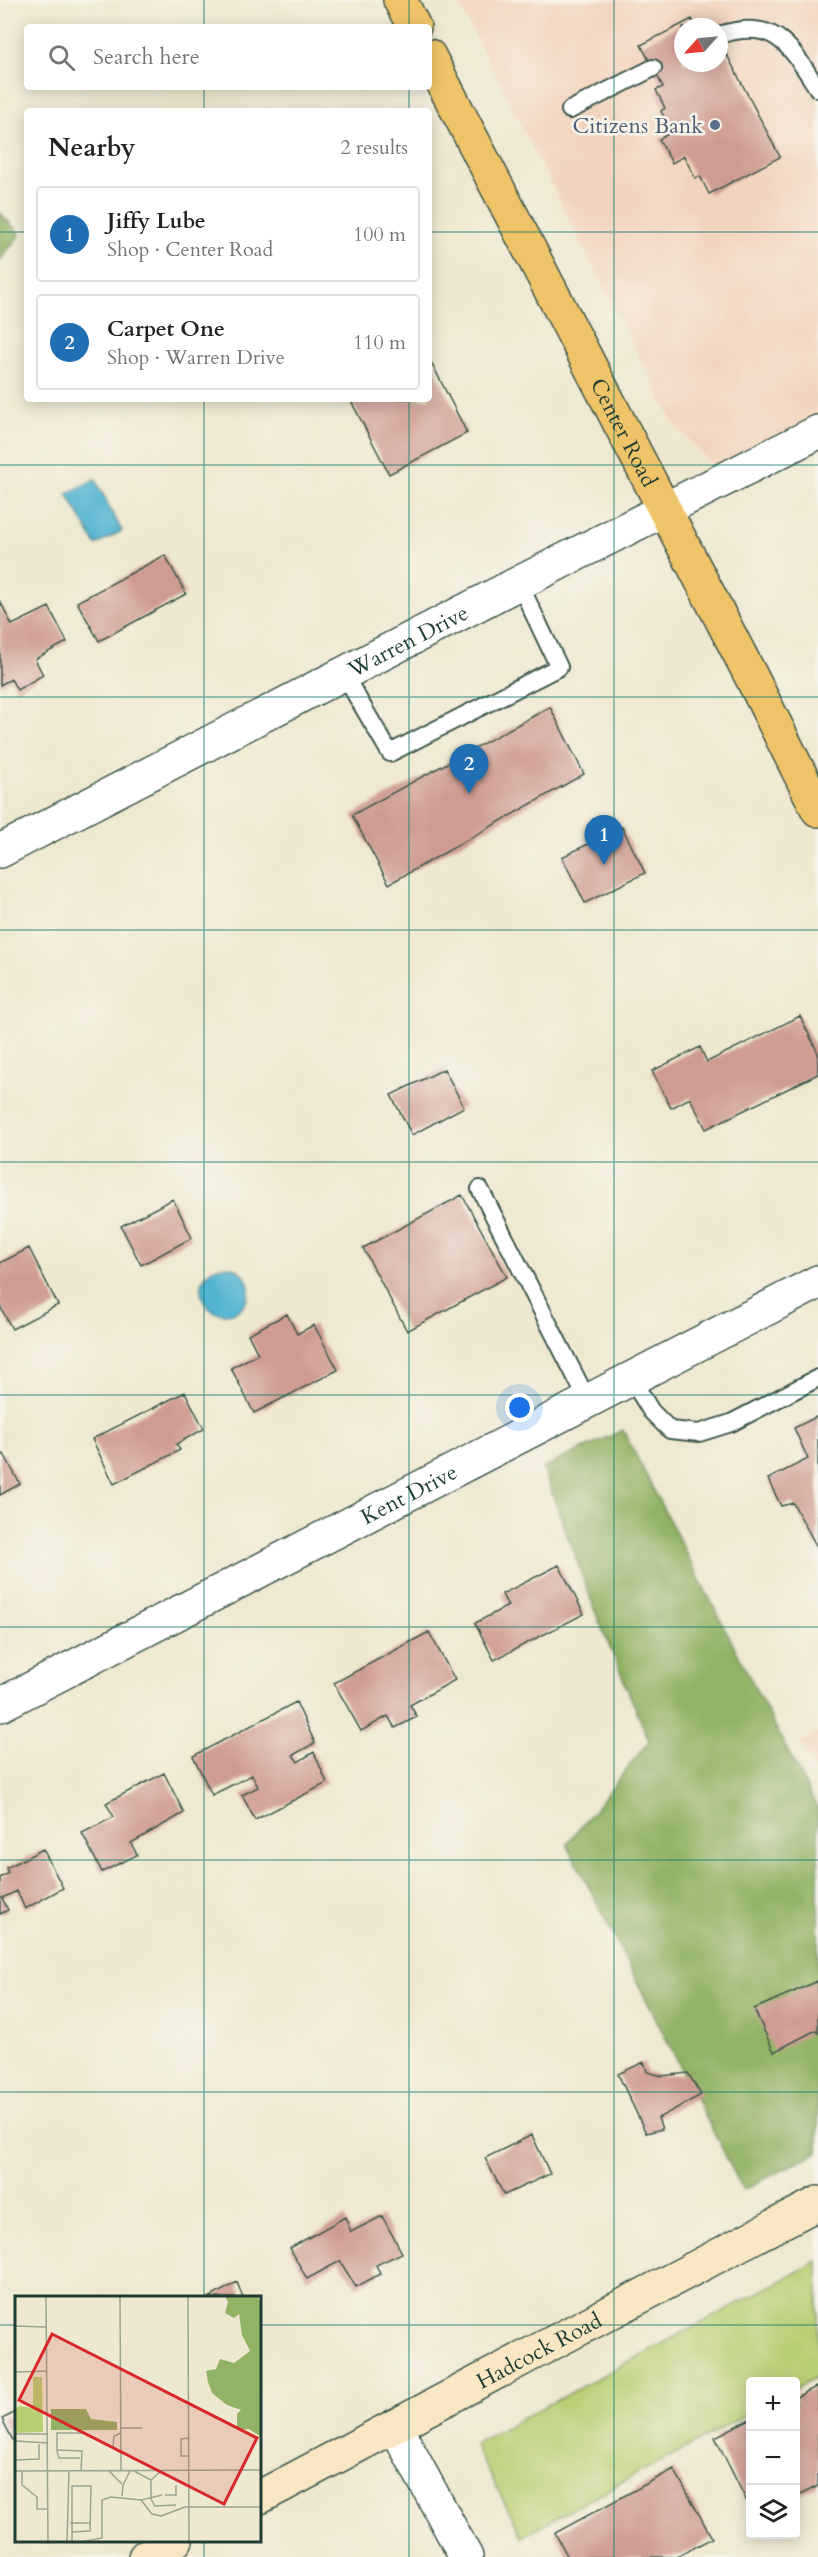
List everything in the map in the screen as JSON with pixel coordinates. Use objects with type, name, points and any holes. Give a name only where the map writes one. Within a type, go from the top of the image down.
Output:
[{"type":"main road","points":[[400,0],[412,24]]},
{"type":"main road","name":"Center Road","points":[[432,62],[815,800]]},
{"type":"street","name":"Warren Drive","points":[[0,851],[343,673],[818,432]]},
{"type":"street","name":"Kent Drive","points":[[0,1705],[818,1282]]},
{"type":"street","name":"Hadcock Road","points":[[261,2496],[818,2203]]},
{"type":"street","points":[[395,2426],[466,2557]]},
{"type":"street","points":[[145,2557],[174,2542]]},
{"type":"lane","points":[[728,32],[744,28],[762,29],[777,37],[794,53],[818,89]]},
{"type":"lane","points":[[570,110],[653,68]]},
{"type":"lane","points":[[343,673],[390,753],[560,667],[519,583]]},
{"type":"lane","points":[[480,1189],[588,1401]]},
{"type":"lane","points":[[631,1378],[651,1411],[670,1430],[699,1433],[731,1423],[818,1378]]},
{"type":"shaded area","points":[[457,0],[818,0],[818,432],[725,480],[673,422]]},
{"type":"shaded area","points":[[818,1733],[818,1779],[800,1743]]},
{"type":"green space","points":[[0,213],[20,234],[0,260]]},
{"type":"green space","points":[[623,1430],[818,1810],[818,2152],[743,2190],[567,1844],[649,1741],[597,1616],[543,1468]]},
{"type":"green space","points":[[818,2261],[818,2376],[800,2387],[800,2377],[746,2377],[746,2415],[522,2536],[474,2444]]},
{"type":"water","points":[[95,479],[122,531],[96,545],[67,494]]},
{"type":"water","points":[[220,1266],[230,1266],[242,1273],[249,1285],[249,1295],[242,1307],[230,1314],[220,1314],[205,1303],[201,1295],[201,1285],[212,1270]]},
{"type":"building","points":[[674,28],[674,72],[728,72],[728,57],[780,157],[709,194],[700,176],[695,178],[684,156],[672,163],[659,139],[672,132],[661,111],[665,108],[656,90],[663,87],[641,45]]},
{"type":"building","points":[[432,364],[467,433],[389,474],[352,402],[432,402]]},
{"type":"building","points":[[165,555],[186,594],[99,641],[77,602]]},
{"type":"building","points":[[0,601],[12,625],[49,607],[67,642],[35,659],[43,675],[17,690],[11,679],[0,685]]},
{"type":"building","points":[[550,707],[584,774],[389,884],[352,815]]},
{"type":"building","points":[[622,827],[645,873],[585,903],[562,857]]},
{"type":"building","points":[[800,1016],[818,1053],[818,1074],[706,1129],[690,1098],[671,1108],[652,1071],[700,1047],[707,1062]]},
{"type":"building","points":[[444,1069],[464,1107],[412,1135],[391,1095]]},
{"type":"building","points":[[462,1195],[507,1277],[407,1331],[363,1248]]},
{"type":"building","points":[[173,1199],[192,1238],[141,1265],[121,1226]]},
{"type":"building","points":[[29,1248],[58,1305],[12,1329],[0,1306],[0,1263]]},
{"type":"building","points":[[287,1314],[297,1334],[314,1325],[338,1370],[254,1413],[231,1368],[258,1354],[248,1334]]},
{"type":"building","points":[[185,1392],[204,1429],[176,1444],[180,1450],[114,1484],[92,1439]]},
{"type":"building","points":[[818,1416],[818,1549],[793,1503],[781,1506],[768,1479],[808,1459],[794,1428]]},
{"type":"building","points":[[4,1454],[20,1484],[0,1495],[0,1456]]},
{"type":"building","points":[[559,1565],[584,1614],[494,1660],[475,1623],[508,1606],[502,1594]]},
{"type":"building","points":[[429,1632],[455,1680],[410,1705],[417,1717],[395,1728],[388,1716],[361,1731],[334,1683]]},
{"type":"building","points":[[296,1702],[315,1743],[293,1755],[298,1762],[314,1752],[327,1783],[255,1820],[242,1795],[258,1787],[252,1775],[212,1795],[193,1756]]},
{"type":"building","points":[[164,1773],[184,1813],[131,1843],[137,1855],[102,1872],[82,1833],[114,1817],[106,1803]]},
{"type":"building","points":[[43,1849],[63,1888],[25,1909],[17,1891],[2,1898],[8,1910],[0,1914],[0,1878],[8,1873],[6,1868]]},
{"type":"building","points":[[818,1981],[818,2034],[816,2030],[774,2052],[754,2009]]},
{"type":"building","points":[[644,2062],[647,2072],[662,2076],[688,2073],[701,2095],[658,2118],[662,2129],[646,2133],[618,2074]]},
{"type":"building","points":[[532,2135],[550,2174],[504,2195],[485,2158]]},
{"type":"building","points":[[382,2216],[402,2253],[376,2265],[380,2274],[356,2287],[340,2261],[307,2279],[290,2248],[345,2217],[351,2232]]},
{"type":"building","points":[[237,2282],[242,2296],[212,2296]]},
{"type":"building","points":[[818,2386],[818,2486],[800,2495],[800,2431],[800,2395]]},
{"type":"building","points":[[15,2412],[15,2444],[2,2419]]},
{"type":"building","points":[[746,2421],[746,2500],[715,2437]]},
{"type":"building","points":[[674,2469],[712,2538],[677,2557],[568,2557],[555,2533]]},
{"type":"place","name":"Citizens Bank","points":[[715,125]]},
{"type":"place","name":"Carpet One","points":[[469,794]]},
{"type":"place","name":"Jiffy Lube","points":[[604,865]]}]
